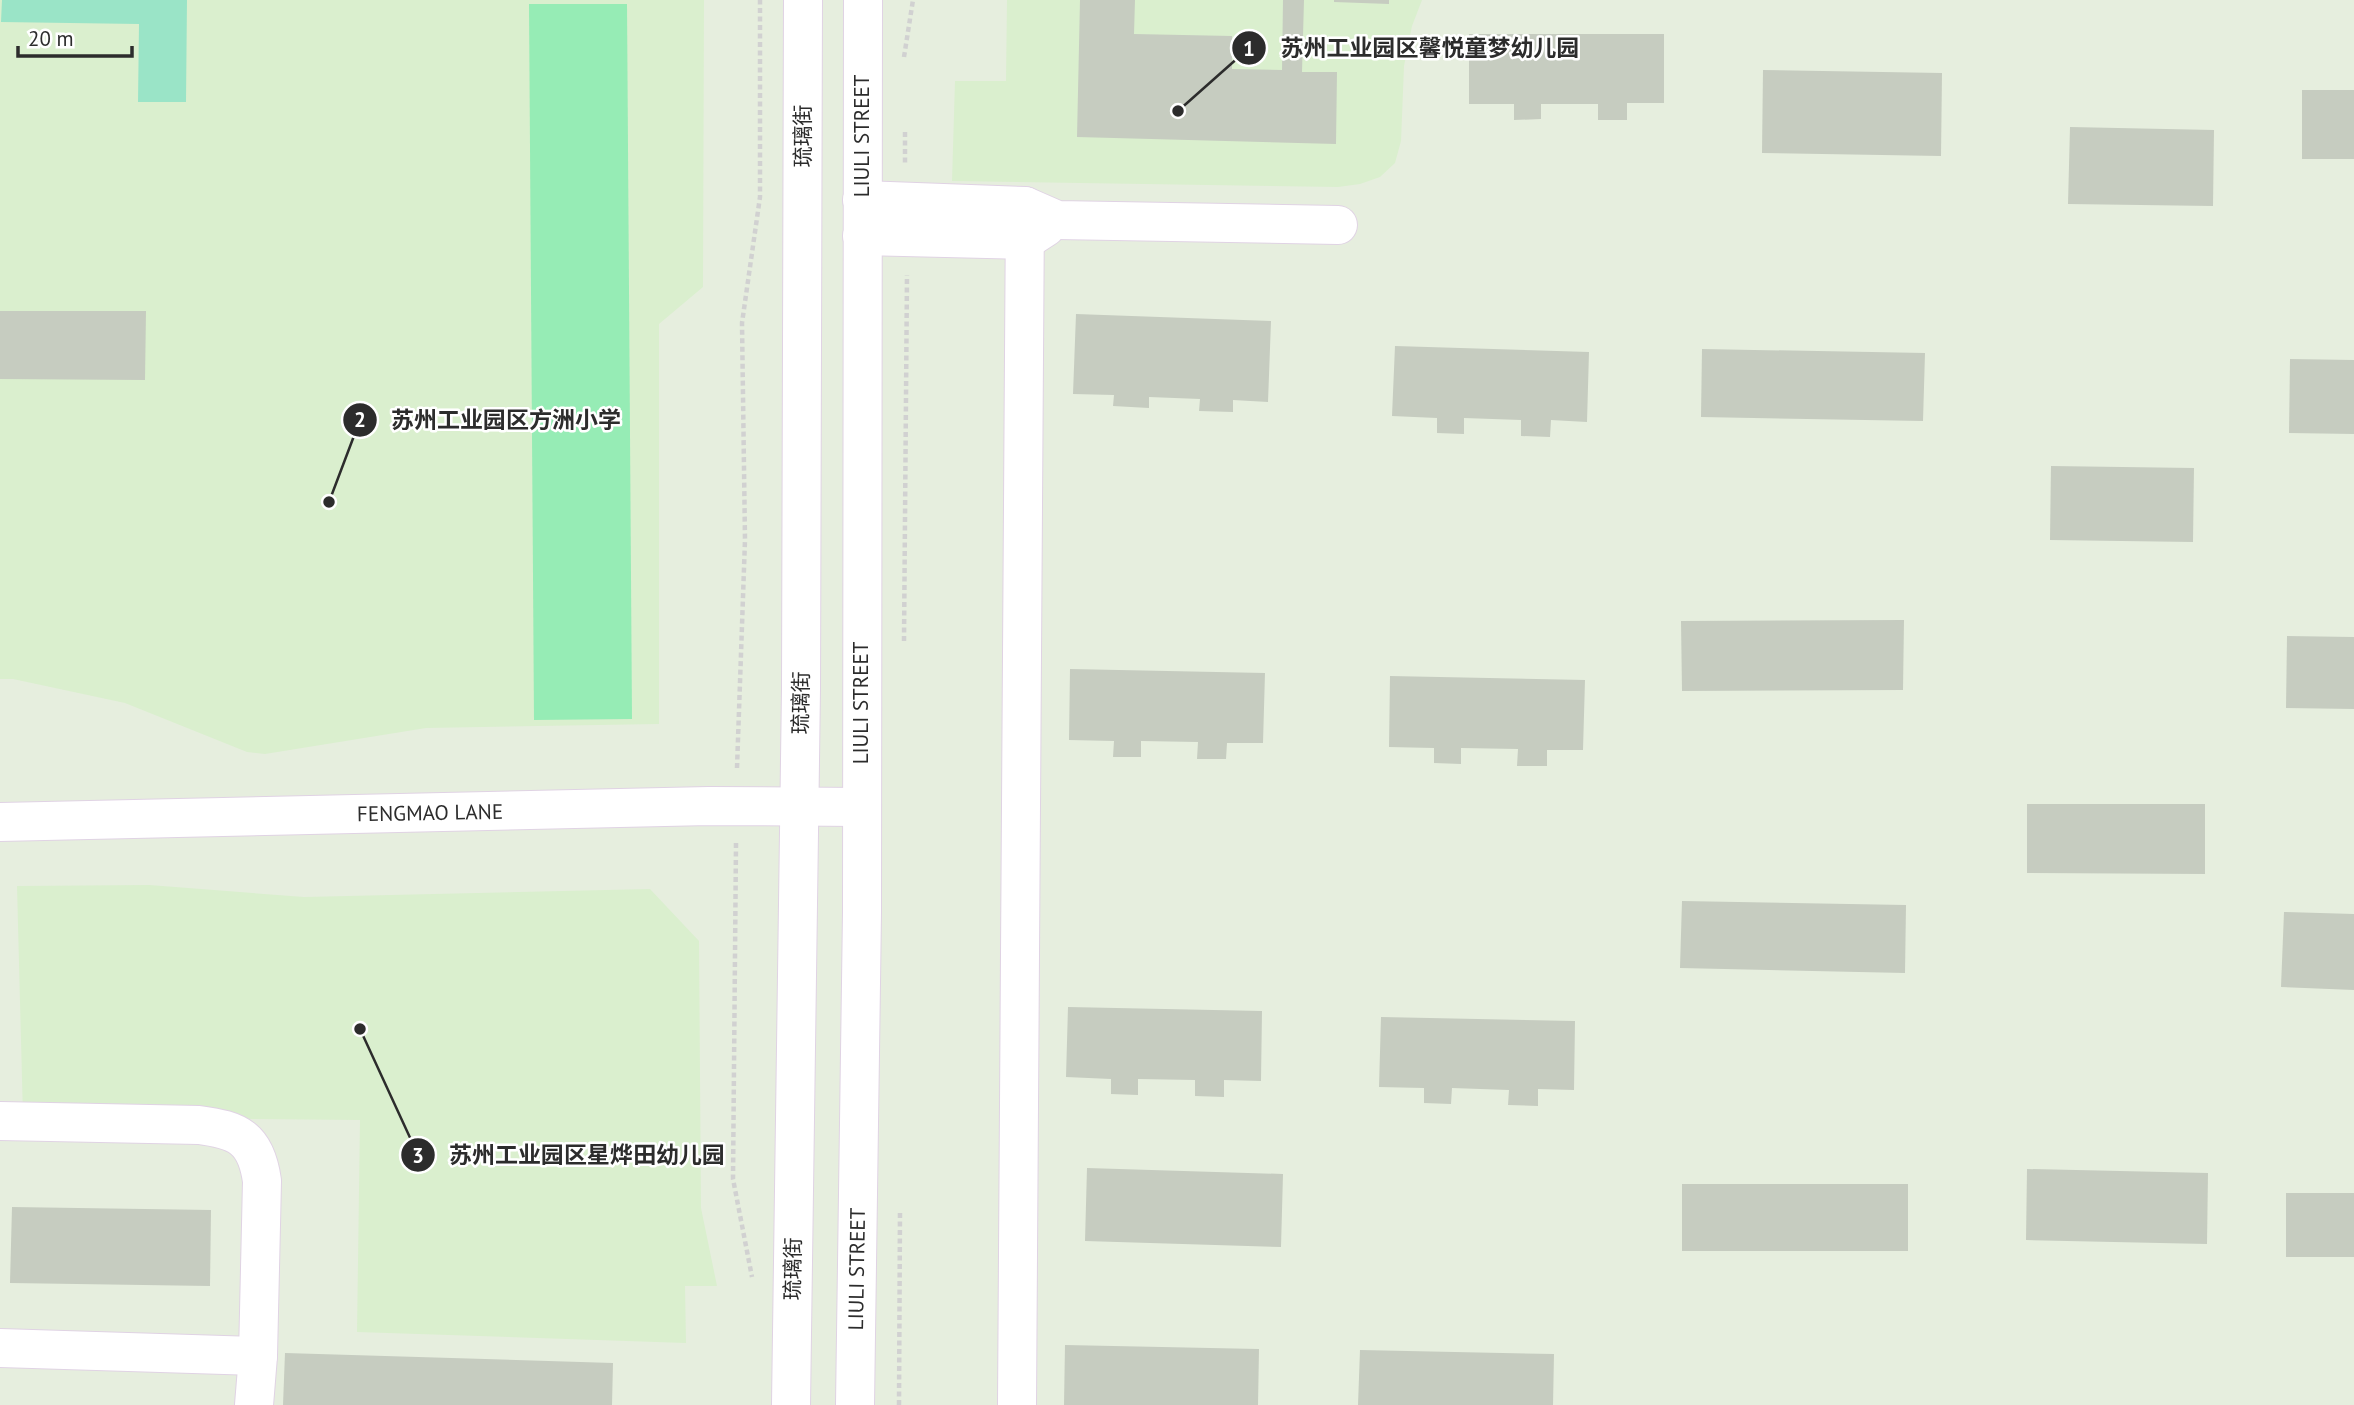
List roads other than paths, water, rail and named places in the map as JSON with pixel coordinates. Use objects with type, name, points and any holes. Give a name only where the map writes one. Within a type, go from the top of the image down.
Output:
[{"type":"street","name":"琉璃街","points":[[791,1405],[802,689],[803,0]]},
{"type":"street","name":"LIULI STREET","points":[[855,1405],[862,912],[860,807],[863,0]]},
{"type":"street","points":[[862,218],[1338,225]]},
{"type":"street","points":[[1017,1405],[1036,222]]},
{"type":"street","name":"FENGMAO LANE","points":[[0,822],[736,807],[860,807]]},
{"type":"street","points":[[0,1121],[199,1125],[226,1129],[241,1136],[259,1163],[262,1181],[258,1356],[254,1405]]},
{"type":"street","points":[[0,1348],[258,1356]]},
{"type":"place","name":"苏州工业园区馨悦童梦幼儿园","points":[[1178,111]]},
{"type":"place","name":"苏州工业园区方洲小学","points":[[329,502]]},
{"type":"place","name":"苏州工业园区星烨田幼儿园","points":[[360,1029]]}]
